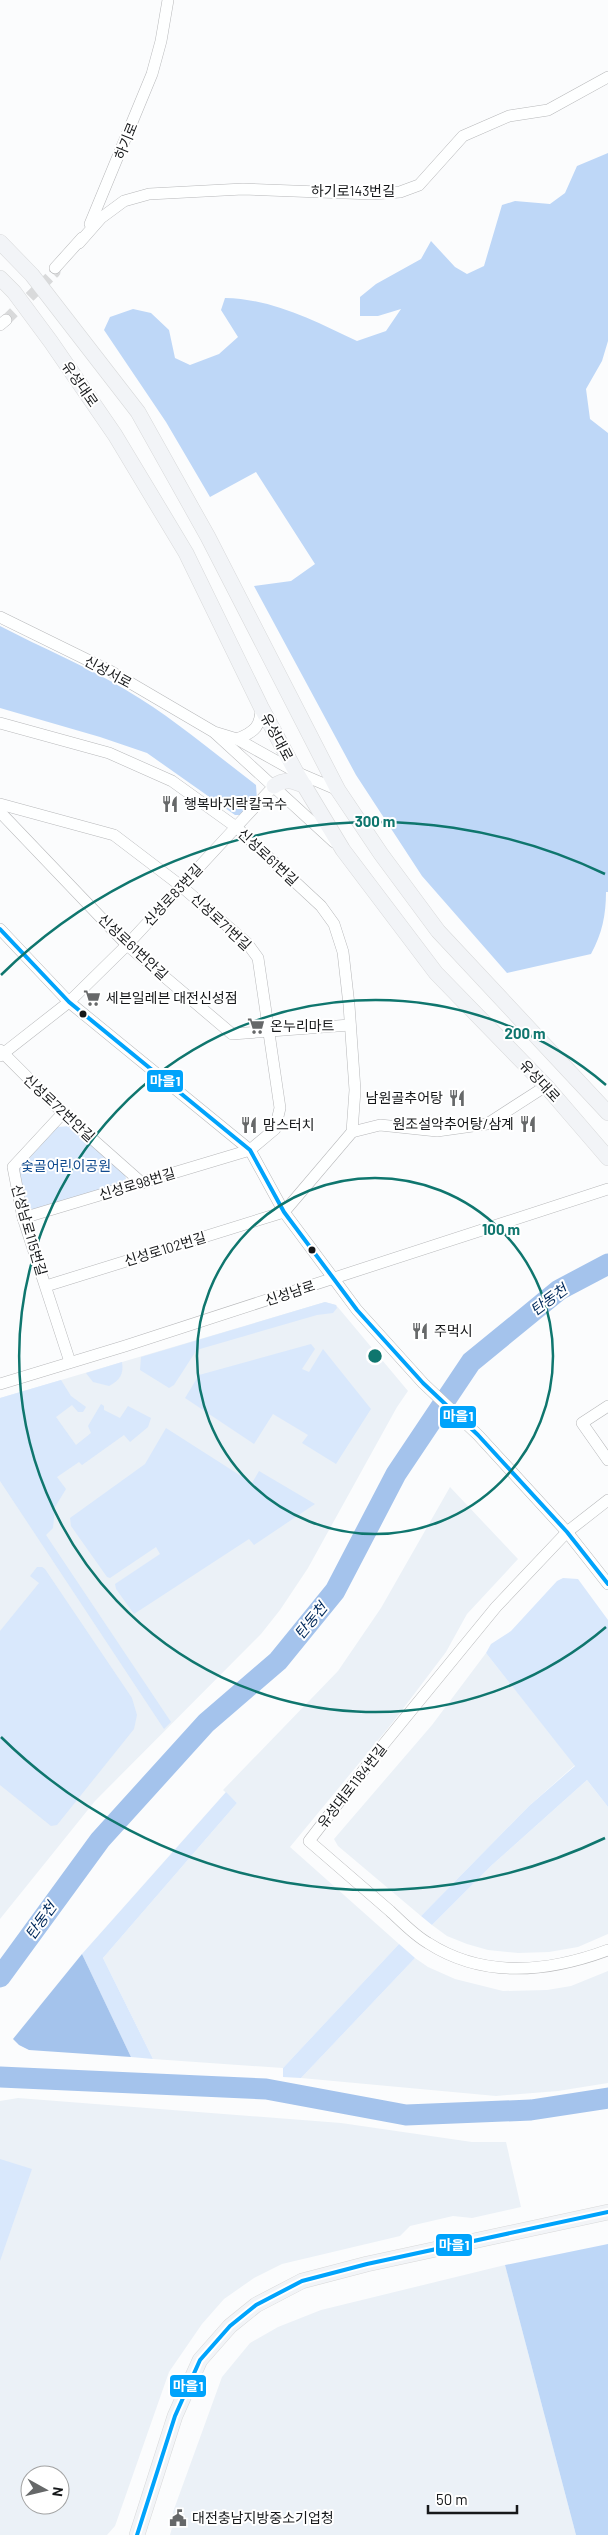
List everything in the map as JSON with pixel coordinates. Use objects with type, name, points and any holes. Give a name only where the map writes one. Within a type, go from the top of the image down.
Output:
[{"type":"main road","name":"유성대로","points":[[0,242],[32,275],[138,412],[208,537],[338,790],[381,854],[438,931],[603,1104],[608,1113]]},
{"type":"main road","name":"유성대로","points":[[0,278],[14,292],[51,342],[115,435],[186,553],[261,707],[296,772],[343,850],[436,973],[546,1086],[608,1158]]},
{"type":"main road","points":[[274,786],[280,782],[290,780],[305,786]]},
{"type":"main road","points":[[136,2535],[175,2416],[200,2360],[230,2326],[256,2305],[302,2280],[367,2264],[608,2212]]},
{"type":"street","name":"하기로","points":[[55,268],[79,243],[96,215],[152,74],[161,41],[168,0]]},
{"type":"street","name":"하기로143번길","points":[[79,243],[101,218],[124,200],[149,194],[243,189],[372,194],[400,192],[419,186],[463,136],[509,116],[548,110],[579,95],[608,77]]},
{"type":"street","name":"신성서로","points":[[0,617],[110,671],[214,732]]},
{"type":"street","points":[[237,739],[256,730],[261,721],[261,707]]},
{"type":"street","name":"신성로61번길","points":[[0,723],[109,753],[172,781],[236,827],[321,906],[334,924],[343,952],[355,1090],[352,1132]]},
{"type":"street","points":[[214,732],[237,739],[246,746],[296,772],[338,790]]},
{"type":"street","points":[[214,732],[343,850]]},
{"type":"street","name":"신성로83번길","points":[[1,1053],[69,1002],[127,945],[274,786]]},
{"type":"street","name":"신성로71번길","points":[[0,804],[114,835],[181,886],[247,943],[258,958],[280,1108],[275,1129],[250,1150]]},
{"type":"street","name":"신성로61번안길","points":[[0,812],[127,945],[232,1034],[269,1029],[350,1024]]},
{"type":"street","points":[[0,929],[69,1002],[250,1150],[284,1212],[356,1310],[423,1383],[478,1435],[567,1532],[608,1584]]},
{"type":"street","name":"신성로72번안길","points":[[1,1053],[63,1114],[142,1183]]},
{"type":"street","points":[[284,1212],[352,1132],[380,1125],[437,1131],[486,1124],[546,1086]]},
{"type":"street","name":"신성남로115번길","points":[[63,1114],[13,1167],[23,1218],[70,1362]]},
{"type":"street","name":"신성로98번길","points":[[23,1218],[250,1150]]},
{"type":"street","name":"신성남로","points":[[0,1384],[125,1346],[608,1189]]},
{"type":"street","name":"신성로102번길","points":[[46,1286],[284,1212]]},
{"type":"street","points":[[608,1406],[582,1423],[608,1460]]},
{"type":"street","name":"유성대로1184번길","points":[[608,1500],[567,1532],[496,1607],[383,1745],[309,1841],[428,1944],[453,1955],[483,1965],[508,1969],[544,1968],[576,1962],[608,1950]]},
{"type":"shaded area","points":[[608,153],[608,341],[602,361],[586,389],[590,419],[608,433],[608,892],[606,892],[601,932],[591,954],[507,973],[422,876],[356,775],[254,586],[291,581],[315,564],[256,472],[210,497],[166,422],[104,330],[110,317],[133,309],[151,313],[169,330],[175,358],[190,365],[219,354],[238,337],[221,310],[225,298],[260,302],[293,312],[357,341],[386,331],[401,309],[378,316],[360,316],[360,297],[376,284],[421,259],[431,241],[455,267],[467,274],[484,266],[502,205],[515,201],[550,204],[565,193],[577,166]]},
{"type":"shaded area","points":[[0,626],[111,681],[160,712],[256,785],[257,800],[242,815],[235,815],[147,753],[100,737],[0,708]]},
{"type":"shaded area","points":[[325,1302],[336,1305],[408,1391],[397,1407],[308,1568],[280,1610],[261,1634],[95,1801],[0,1919],[0,1398]]},
{"type":"shaded area","points":[[450,1487],[518,1559],[467,1614],[446,1652],[393,1722],[290,1847],[399,1944],[283,2068],[153,2059],[103,1958],[237,1803],[223,1790],[338,1671],[381,1608]]},
{"type":"shaded area","points":[[486,1653],[575,1765],[529,1806],[421,1916],[338,1846],[334,1839],[432,1725]]},
{"type":"shaded area","points":[[587,1780],[608,1807],[608,1934],[578,1947],[549,1952],[518,1953],[488,1950],[467,1944],[447,1936],[432,1925],[492,1865]]},
{"type":"shaded area","points":[[82,1954],[131,2057],[29,2050],[19,2045],[13,2039]]},
{"type":"shaded area","points":[[415,1958],[428,1967],[455,1979],[503,1991],[547,1990],[571,1986],[608,1971],[608,2083],[558,2091],[496,2096],[301,2078]]},
{"type":"shaded area","points":[[18,2098],[341,2123],[472,2142],[506,2142],[521,2207],[472,2218],[453,2216],[410,2226],[400,2236],[282,2264],[254,2278],[224,2299],[202,2324],[169,2372],[115,2526],[107,2535],[0,2535],[0,2101]]},
{"type":"shaded area","points":[[608,2244],[608,2535],[576,2535],[505,2265]]},
{"type":"shaded area","points":[[505,2265],[576,2535],[170,2535],[173,2524],[173,2512],[222,2377],[250,2343],[278,2327],[321,2310]]},
{"type":"green space","name":"숯골어린이공원","points":[[70,1126],[125,1174],[126,1179],[122,1184],[34,1210],[26,1206],[18,1168],[57,1127]]},
{"type":"green space","points":[[325,1302],[336,1305],[337,1308],[333,1313],[317,1315],[196,1351],[174,1385],[169,1388],[140,1370],[141,1357]]},
{"type":"green space","points":[[311,1344],[315,1349],[302,1369],[309,1372],[323,1349],[371,1409],[336,1464],[302,1443],[308,1435],[273,1414],[254,1444],[185,1398],[199,1375]]},
{"type":"green space","points":[[122,1362],[120,1376],[109,1386],[93,1382],[86,1373]]},
{"type":"green space","points":[[61,1380],[71,1396],[86,1407],[83,1412],[78,1412],[72,1405],[56,1417],[76,1445],[91,1433],[88,1426],[101,1404],[104,1406],[104,1410],[120,1418],[128,1406],[151,1418],[148,1427],[130,1442],[124,1435],[82,1465],[79,1462],[57,1477],[66,1489],[55,1507],[53,1528],[46,1535],[171,1722],[164,1729],[0,1481],[0,1398]]},
{"type":"green space","points":[[166,1428],[252,1483],[259,1471],[315,1504],[254,1545],[249,1539],[134,1614],[116,1589],[115,1584],[160,1554],[156,1547],[110,1578],[107,1577],[71,1526],[70,1518],[145,1464]]},
{"type":"green space","points":[[37,1567],[45,1569],[132,1698],[137,1715],[134,1729],[57,1825],[51,1826],[0,1785],[0,1631],[39,1583],[30,1576]]},
{"type":"green space","points":[[563,1578],[578,1579],[608,1620],[608,1807],[587,1780],[492,1865],[432,1925],[421,1916],[529,1806],[575,1766],[486,1653],[491,1644],[511,1631],[557,1581]]},
{"type":"green space","points":[[226,1792],[237,1803],[103,1958],[153,2059],[131,2057],[82,1954]]},
{"type":"green space","points":[[399,1944],[415,1958],[301,2078],[283,2077],[283,2068]]},
{"type":"green space","points":[[0,2159],[32,2169],[0,2261]]},
{"type":"waterway","name":"탄동천","points":[[0,1977],[100,1840],[206,1723],[278,1661],[335,1591],[396,1474],[471,1362],[559,1290],[608,1264]]},
{"type":"waterway","points":[[0,2077],[266,2089],[406,2115],[531,2110],[608,2098]]},
{"type":"tunnel","points":[[6,320],[55,272],[55,268]]},
{"type":"transit line","name":"마을1","points":[[0,929],[69,1002],[250,1150],[284,1212],[357,1310],[423,1383],[478,1435],[567,1532],[608,1584]]},
{"type":"transit line","name":"마을1","points":[[137,2535],[175,2416],[200,2360],[230,2326],[256,2305],[302,2281],[367,2264],[608,2212]]},
{"type":"place","name":"행복바지락칼국수","points":[[170,804]]},
{"type":"place","name":"세븐일레븐 대전신성점","points":[[92,998]]},
{"type":"place","name":"온누리마트","points":[[256,1026]]},
{"type":"place","name":"남원골추어탕","points":[[457,1098]]},
{"type":"place","name":"원조설악추어탕/삼계","points":[[528,1124]]},
{"type":"place","name":"맘스터치","points":[[249,1125]]},
{"type":"place","name":"주먹시","points":[[420,1331]]},
{"type":"place","name":"대전충남지방중소기업청","points":[[178,2518]]}]
